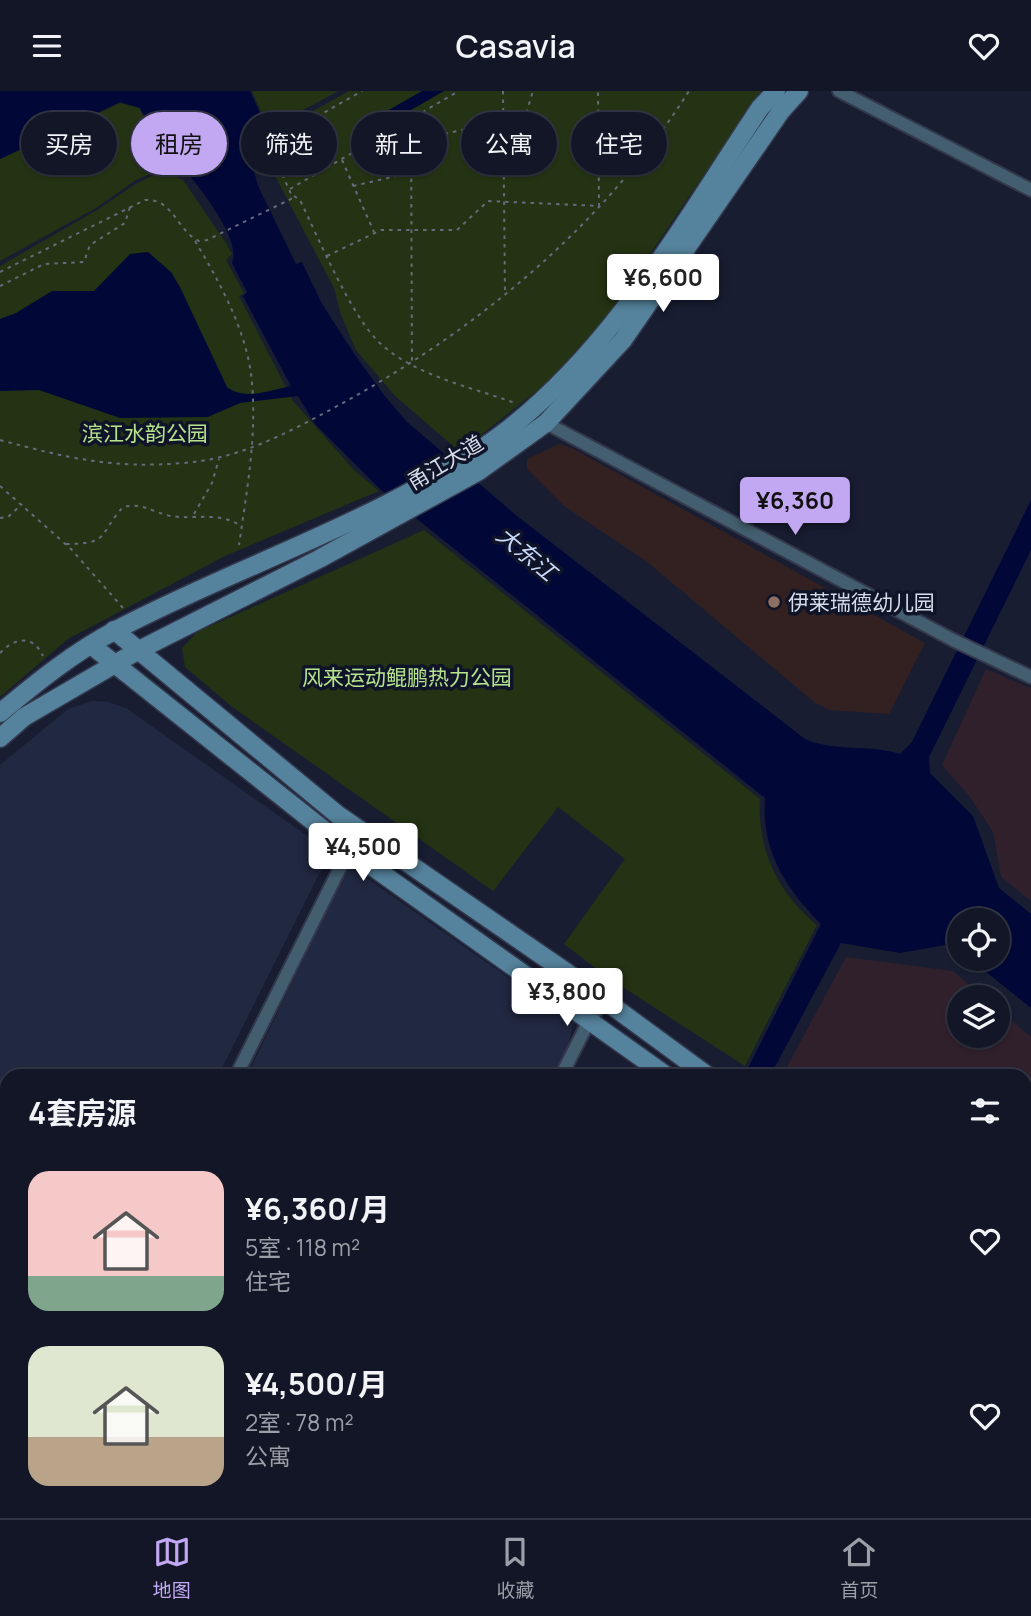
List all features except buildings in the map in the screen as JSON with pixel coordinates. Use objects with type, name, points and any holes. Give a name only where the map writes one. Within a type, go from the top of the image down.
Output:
[{"type":"main road","name":"甬江大道","points":[[0,738],[24,717],[139,650],[383,515],[503,433],[602,341],[760,108],[775,91]]},
{"type":"main road","name":"甬江大道","points":[[0,713],[114,631],[470,476],[546,423],[623,340],[683,251],[799,91]]},
{"type":"main road","points":[[114,631],[338,815],[605,1000],[699,1069]]},
{"type":"main road","points":[[92,645],[118,663],[349,850],[657,1069]]},
{"type":"street","points":[[839,91],[1031,190]]},
{"type":"street","points":[[546,423],[941,633],[1031,677]]},
{"type":"street","points":[[240,1069],[349,850]]},
{"type":"street","points":[[565,1069],[589,1021],[605,1000]]},
{"type":"path","points":[[292,197],[275,159],[276,145],[292,131],[362,91]]},
{"type":"path","points":[[423,112],[459,91]]},
{"type":"path","points":[[503,91],[503,112]]},
{"type":"path","points":[[527,112],[533,91]]},
{"type":"path","points":[[598,91],[599,206]]},
{"type":"path","points":[[0,440],[95,464],[185,463],[251,448],[296,429],[412,364],[505,296],[599,206],[645,153],[689,91]]},
{"type":"path","points":[[289,189],[351,153]]},
{"type":"path","points":[[341,159],[374,232]]},
{"type":"path","points":[[353,186],[406,175]]},
{"type":"path","points":[[411,175],[412,364]]},
{"type":"path","points":[[504,175],[505,296]]},
{"type":"path","points":[[193,238],[207,240],[292,197],[300,200],[327,256],[369,331],[382,345],[412,364],[522,405]]},
{"type":"path","points":[[0,272],[130,207],[156,199],[165,205],[193,238],[244,345],[250,373],[251,448],[239,545]]},
{"type":"path","points":[[327,256],[374,232],[457,230],[484,203],[504,201],[599,206]]},
{"type":"path","points":[[0,286],[44,264],[84,262],[90,245],[125,223],[130,207]]},
{"type":"path","points":[[194,515],[212,483],[220,457]]},
{"type":"path","points":[[0,486],[66,544],[134,621]]},
{"type":"path","points":[[0,518],[8,517],[23,504]]},
{"type":"path","points":[[66,544],[89,544],[103,537],[123,507],[145,506],[167,515],[225,518],[242,527]]},
{"type":"path","points":[[0,653],[13,641],[23,639],[33,642],[43,656]]},
{"type":"shaded area","name":"伊莱瑞德幼儿园","points":[[559,444],[572,448],[925,643],[889,714],[829,710],[814,702],[646,561],[564,506],[527,469],[527,459]]},
{"type":"shaded area","points":[[986,669],[1031,688],[1031,901],[1001,877],[993,832],[970,797],[942,765]]},
{"type":"shaded area","points":[[92,701],[108,702],[126,708],[330,852],[222,1069],[0,1069],[0,765],[68,709]]},
{"type":"shaded area","points":[[348,865],[573,1023],[569,1044],[556,1069],[250,1069]]},
{"type":"shaded area","points":[[846,957],[953,971],[970,985],[947,985],[947,1048],[1010,1048],[1010,1019],[1031,1037],[1031,1069],[786,1069]]},
{"type":"green space","points":[[252,91],[339,91],[299,112],[261,112]]},
{"type":"green space","points":[[349,91],[761,91],[605,320],[554,377],[460,452],[395,396],[356,350],[341,315],[334,288],[275,175],[337,175],[337,112],[311,112]]},
{"type":"green space","points":[[120,103],[139,108],[141,112],[131,112],[131,175],[148,175],[136,180],[96,208],[0,261],[0,159],[21,149],[21,175],[117,175],[117,112],[101,112]]},
{"type":"green space","name":"滨江水韵公园","points":[[154,175],[172,175],[183,180],[232,254],[226,260],[244,293],[239,296],[293,401],[354,470],[379,491],[225,556],[68,639],[0,697],[0,266],[97,210],[137,183]]},
{"type":"green space","name":"风来运动鲲鹏热力公园","points":[[424,530],[760,799],[762,835],[773,869],[791,899],[817,925],[745,1066],[607,977],[564,944],[625,859],[558,807],[493,891],[231,706],[185,667],[182,648],[197,632]]},
{"type":"water","name":"大东江","points":[[0,91],[250,91],[260,112],[241,112],[241,175],[255,175],[296,264],[302,262],[322,304],[355,355],[406,421],[517,516],[805,739],[816,743],[900,754],[912,742],[1031,500],[1031,550],[929,757],[930,773],[973,816],[999,888],[1031,914],[1031,1008],[1010,991],[1010,985],[1002,985],[985,971],[1010,971],[1010,908],[947,908],[947,945],[900,953],[841,943],[774,1069],[748,1069],[821,924],[796,896],[778,867],[767,834],[765,798],[381,490],[315,424],[298,396],[240,403],[208,417],[120,418],[39,390],[0,391],[0,319],[16,313],[52,291],[94,291],[130,254],[148,252],[171,272],[180,287],[227,387],[250,394],[291,386],[243,296],[247,292],[232,263],[233,250],[228,234],[219,216],[189,175],[227,175],[227,112],[142,112],[140,108],[120,102],[99,112],[21,112],[21,149],[0,159]]},
{"type":"water","points":[[422,91],[444,91],[408,112],[387,111]]},
{"type":"place","name":"伊莱瑞德幼儿园","points":[[774,602]]}]
